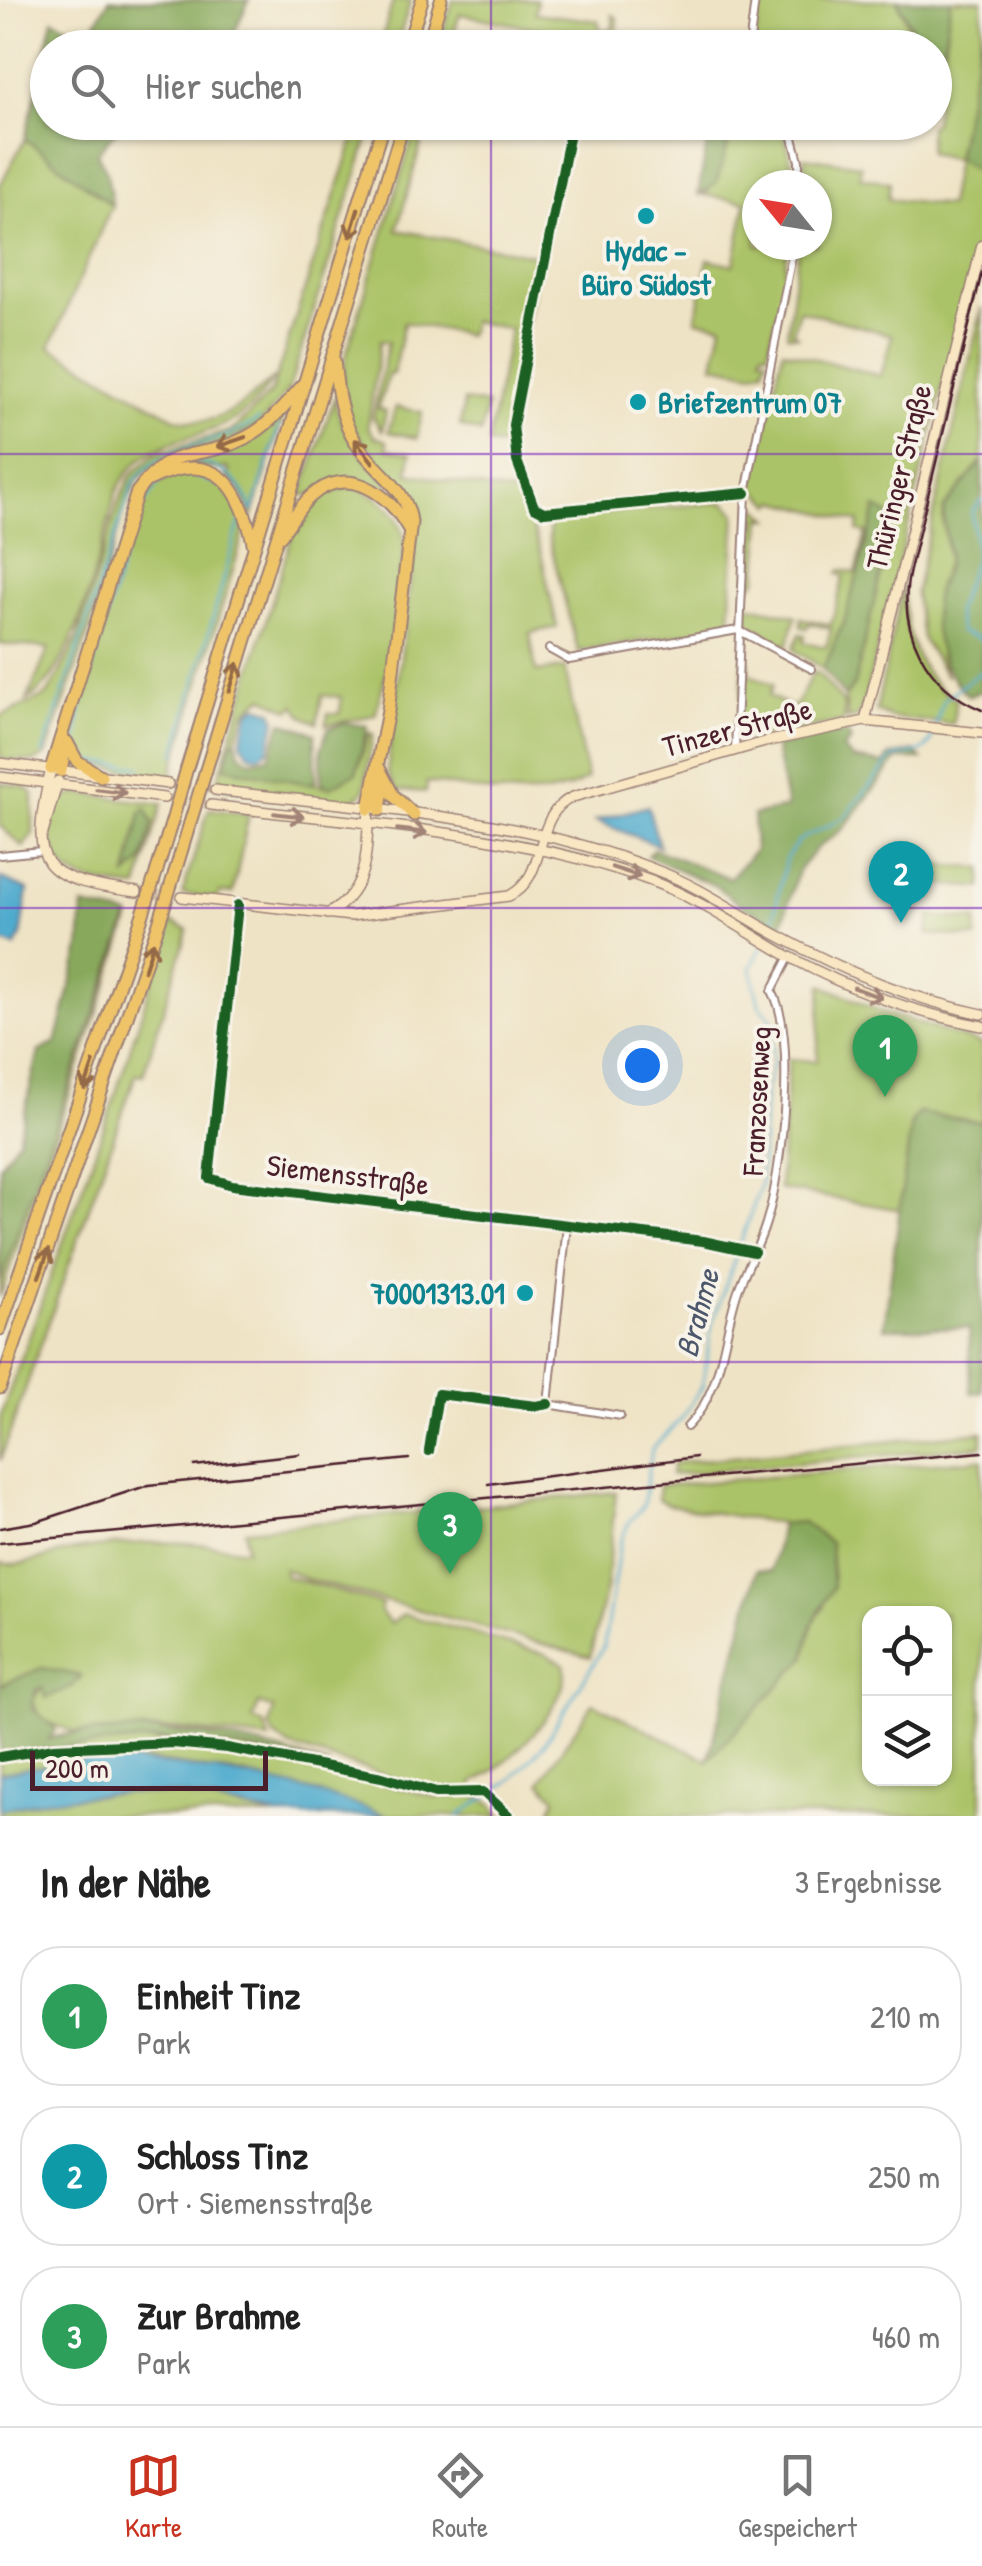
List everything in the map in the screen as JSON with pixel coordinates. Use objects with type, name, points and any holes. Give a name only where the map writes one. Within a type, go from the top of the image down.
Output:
[{"type":"highway","points":[[413,30],[422,0]]},
{"type":"highway","points":[[432,30],[441,0]]},
{"type":"highway","points":[[0,1329],[142,918],[379,140]]},
{"type":"highway","points":[[0,1388],[160,920],[399,140]]},
{"type":"highway","points":[[334,354],[348,427],[367,458],[402,494],[410,514],[375,809]]},
{"type":"highway","points":[[54,777],[125,523],[145,482],[169,459],[229,445],[258,431],[306,382]]},
{"type":"highway","points":[[145,482],[191,467],[217,474],[239,494],[255,552]]},
{"type":"highway","points":[[274,543],[311,496],[340,482],[377,490],[396,507],[410,532]]},
{"type":"highway","points":[[54,777],[67,742],[68,724]]},
{"type":"highway","points":[[67,742],[77,761],[100,776]]},
{"type":"highway","points":[[379,768],[384,781],[414,815]]},
{"type":"highway","points":[[375,809],[384,781]]},
{"type":"main road","name":"Thüringer Straße","points":[[865,721],[982,245]]},
{"type":"main road","name":"Tinzer Straße","points":[[526,833],[573,797],[734,751],[865,721],[982,733]]},
{"type":"main road","points":[[0,763],[164,798]]},
{"type":"main road","points":[[0,777],[100,776],[168,784]]},
{"type":"main road","points":[[54,777],[39,822],[42,851],[51,866],[67,879],[137,892]]},
{"type":"main road","points":[[215,790],[375,809],[526,833],[658,870],[796,945],[915,996],[982,1014]]},
{"type":"main road","points":[[211,805],[541,850],[654,882],[790,956],[899,1004],[982,1026]]},
{"type":"main road","points":[[326,914],[350,900],[362,875],[368,825],[375,809]]},
{"type":"main road","points":[[182,897],[326,914],[372,914],[516,894],[532,875],[548,818]]},
{"type":"main road","points":[[350,900],[372,914]]},
{"type":"main road","points":[[790,956],[796,945]]},
{"type":"street","points":[[751,30],[754,0]]},
{"type":"street","points":[[569,140],[513,426],[522,480],[534,507],[544,512],[746,493]]},
{"type":"street","points":[[793,140],[797,170]]},
{"type":"street","points":[[734,751],[746,493],[791,260]]},
{"type":"street","points":[[549,649],[569,660],[738,630],[812,669]]},
{"type":"street","points":[[0,856],[42,851]]},
{"type":"street","name":"Siemensstraße","points":[[238,905],[208,1178],[232,1185],[703,1241],[728,1250],[751,1252]]},
{"type":"street","name":"Franzosenweg","points":[[688,1427],[711,1395],[736,1296],[774,1192],[785,1019],[772,991],[790,956]]},
{"type":"street","points":[[548,1404],[567,1225]]},
{"type":"street","points":[[429,1450],[438,1394],[536,1406],[548,1404],[620,1416]]},
{"type":"green space","points":[[109,0],[249,0],[236,30],[92,30]]},
{"type":"green space","points":[[393,0],[411,0],[401,30],[385,30]]},
{"type":"green space","points":[[453,0],[537,0],[535,13],[598,21],[601,30],[544,30],[460,14],[455,30],[443,30]]},
{"type":"green space","points":[[760,0],[897,0],[910,30],[756,30]]},
{"type":"green space","points":[[897,0],[951,0],[946,30],[913,30]]},
{"type":"green space","points":[[951,0],[982,0],[982,30],[956,158],[977,170],[982,165],[982,228],[863,707],[857,717],[848,720],[845,697],[855,683],[874,519],[843,626],[822,668],[793,649],[800,634],[805,635],[804,642],[826,647],[831,629],[809,623],[807,628],[801,627],[801,618],[831,625],[844,576],[838,573],[856,573],[866,533],[858,531],[859,522],[776,501],[773,505],[752,486],[783,350],[881,376],[892,335],[799,310],[793,332],[797,336],[787,335],[797,260],[832,260],[832,170],[804,170],[804,157],[861,165],[860,177],[890,182],[888,199],[948,206],[956,159],[929,153],[929,140],[952,140],[952,30],[947,30]]},
{"type":"green space","points":[[613,15],[618,30],[605,30],[613,28]]},
{"type":"green space","points":[[53,19],[76,30],[50,30]]},
{"type":"green space","points":[[982,30],[982,165],[977,171],[956,158]]},
{"type":"green space","points":[[30,118],[30,140],[108,140],[97,153],[107,172],[112,205],[25,139]]},
{"type":"green space","points":[[25,139],[112,205],[50,347],[175,418],[190,421],[204,421],[229,412],[274,377],[255,403],[234,419],[169,444],[131,469],[116,493],[73,637],[45,686],[27,700],[49,648],[0,644],[0,185]]},
{"type":"green space","points":[[353,140],[368,140],[289,389],[259,426],[223,443],[167,456],[138,479],[124,509],[91,625],[46,755],[34,762],[0,759],[0,716],[46,696],[76,641],[117,506],[131,475],[155,454],[233,430],[271,393]]},
{"type":"green space","points":[[412,140],[422,140],[397,230],[540,256],[510,406],[508,447],[488,444],[510,329],[472,321],[468,335],[404,322],[393,374],[389,374],[378,408],[386,411],[382,431],[373,417],[388,342],[380,341],[368,427],[375,437],[387,441],[387,449],[411,453],[408,473],[522,495],[541,553],[557,627],[530,633],[536,672],[565,668],[587,779],[550,792],[530,794],[427,782],[426,792],[397,790],[387,772],[417,525],[414,510],[348,421],[342,385],[346,355]]},
{"type":"green space","points":[[708,140],[729,140],[716,184],[698,194]]},
{"type":"green space","points":[[723,140],[786,140],[792,170],[742,170],[742,201],[698,194],[708,192]]},
{"type":"green space","points":[[742,223],[742,260],[786,260],[783,292],[768,352],[762,351],[761,356],[767,358],[764,369],[753,373],[714,365],[722,325],[696,320],[708,259],[734,265]]},
{"type":"green space","points":[[982,307],[982,461],[944,508],[948,559],[939,583],[940,658],[947,677],[922,638],[915,594]]},
{"type":"green space","points":[[335,396],[346,430],[388,484],[405,514],[382,490],[371,485],[348,484],[305,496],[302,493]]},
{"type":"green space","points":[[464,401],[487,405],[481,433],[460,426]]},
{"type":"green space","points":[[396,407],[422,412],[417,438],[388,432]]},
{"type":"green space","points":[[284,414],[252,518],[239,489],[226,476],[230,471],[227,468],[160,468],[229,449]]},
{"type":"green space","points":[[982,461],[982,691],[969,696],[959,687],[944,660],[934,612],[948,559],[944,508]]},
{"type":"green space","points":[[179,471],[207,476],[224,486],[245,529],[170,780],[83,762],[72,739],[130,523],[146,491]]},
{"type":"green space","points":[[355,487],[389,508],[400,523],[405,543],[389,663],[375,715],[326,725],[328,713],[340,714],[341,697],[322,695],[317,723],[304,717],[295,705],[290,710],[263,697],[246,711],[226,767],[330,787],[356,773],[369,733],[373,734],[364,792],[351,802],[216,786],[296,522],[321,497]]},
{"type":"green space","points":[[724,502],[736,513],[730,621],[709,630],[578,651],[549,539],[550,522],[556,517]]},
{"type":"green space","points":[[754,504],[770,519],[762,518],[757,580],[750,586]]},
{"type":"green space","points":[[876,508],[894,517],[855,683],[845,697],[822,668],[843,626]]},
{"type":"green space","points":[[903,584],[914,650],[930,678],[956,700],[953,724],[892,718],[876,711]]},
{"type":"green space","points":[[746,605],[796,616],[787,646],[748,623]]},
{"type":"green space","points":[[743,662],[749,662],[749,674],[773,685],[769,696],[794,708],[814,672],[818,673],[844,704],[844,722],[750,738],[740,721]]},
{"type":"green space","points":[[282,722],[315,733],[316,781],[308,784],[225,767],[232,741],[237,741],[240,753],[250,761],[269,757]]},
{"type":"green space","points":[[344,723],[368,726],[356,773],[330,787],[321,783],[321,749],[328,729]]},
{"type":"green space","points":[[832,732],[848,734],[851,741],[843,749],[853,759],[884,764],[889,756],[914,751],[922,759],[897,759],[843,829],[817,848],[798,871],[782,925],[740,905],[716,886],[648,856],[653,849],[730,878],[755,850],[753,815],[787,808],[775,747]]},
{"type":"green space","points":[[0,783],[26,787],[33,794],[33,834],[23,847],[0,826]]},
{"type":"green space","points":[[79,793],[162,804],[138,888],[82,879],[55,855],[50,833],[55,809],[61,798]]},
{"type":"green space","points":[[146,808],[153,823],[143,861],[127,876],[141,813]]},
{"type":"green space","points":[[209,809],[249,814],[233,893],[219,893],[218,899],[182,894]]},
{"type":"green space","points":[[935,865],[982,868],[982,888],[934,884]]},
{"type":"green space","points":[[83,906],[129,916],[0,1282],[0,1165],[18,1139],[39,1051],[56,1043],[80,948]]},
{"type":"green space","points":[[131,916],[0,1297],[0,1282],[116,944]]},
{"type":"green space","points":[[930,916],[977,920],[976,938],[928,934]]},
{"type":"green space","points":[[171,922],[188,930],[143,1075],[136,1074],[0,1461],[0,1418],[114,1099]]},
{"type":"green space","points":[[822,985],[878,1010],[982,1044],[982,1122],[918,1113],[911,1124],[901,1210],[779,1189],[789,1059],[817,1061]]},
{"type":"green space","points":[[918,1113],[982,1122],[982,1392],[971,1393],[969,1328],[884,1328],[911,1124]]},
{"type":"green space","points":[[982,1432],[982,1446],[671,1475],[673,1463]]},
{"type":"green space","points":[[982,1459],[982,1816],[548,1816],[556,1798],[540,1782],[593,1703],[708,1760],[805,1658],[813,1623],[824,1607],[803,1522],[781,1524],[669,1505],[658,1499],[659,1486]]},
{"type":"green space","points":[[616,1492],[606,1588],[590,1657],[306,1579],[284,1569],[285,1576],[382,1604],[380,1612],[391,1623],[404,1614],[545,1654],[564,1664],[559,1697],[535,1732],[503,1763],[474,1782],[473,1789],[428,1788],[291,1747],[275,1737],[269,1726],[274,1709],[259,1704],[253,1720],[264,1724],[270,1740],[177,1729],[74,1732],[43,1721],[32,1700],[42,1687],[46,1697],[73,1686],[81,1676],[42,1668],[0,1685],[0,1563],[20,1564],[75,1550],[139,1543],[203,1544],[246,1550],[245,1530]]},
{"type":"green space","points":[[803,1522],[830,1543],[833,1587],[812,1625],[805,1658],[708,1760],[757,1570],[772,1571],[781,1524]]},
{"type":"green space","points":[[42,1668],[81,1676],[73,1686],[46,1698],[42,1688],[36,1690],[32,1708],[56,1729],[49,1739],[92,1732],[199,1734],[330,1766],[238,1748],[159,1740],[0,1753],[0,1685]]},
{"type":"green space","points":[[139,1740],[238,1748],[436,1797],[474,1795],[491,1803],[501,1816],[388,1816],[247,1775],[152,1761],[87,1759],[0,1773],[0,1753]]},
{"type":"green space","points":[[127,1793],[181,1795],[279,1816],[0,1816],[0,1810],[45,1800]]},
{"type":"water","points":[[257,706],[273,711],[276,720],[268,750],[259,756],[249,754],[241,742],[249,712]]},
{"type":"water","points":[[648,806],[659,846],[595,821]]},
{"type":"water","points":[[0,878],[28,890],[21,937],[15,947],[0,941]]},
{"type":"water","points":[[87,1759],[164,1764],[240,1775],[315,1792],[388,1816],[279,1816],[181,1795],[127,1793],[45,1800],[0,1810],[0,1773]]},
{"type":"waterway","points":[[43,753],[133,483],[160,459],[226,436],[259,419]]},
{"type":"waterway","points":[[253,510],[279,426]]},
{"type":"waterway","points":[[188,461],[210,465],[229,476],[243,491],[252,511]]},
{"type":"waterway","points":[[190,474],[220,485]]},
{"type":"waterway","points":[[135,516],[159,482]]},
{"type":"waterway","name":"Brahme","points":[[982,500],[972,512],[976,556],[956,610],[960,632],[982,640]]},
{"type":"waterway","points":[[175,755],[240,520]]},
{"type":"waterway","points":[[126,548],[82,702],[76,745],[88,761],[141,767]]},
{"type":"waterway","name":"Brahme","points":[[935,726],[944,699],[982,671]]},
{"type":"waterway","name":"Brahme","points":[[772,925],[786,858],[799,840],[844,818],[892,758],[923,750],[933,733]]},
{"type":"waterway","name":"Brahme","points":[[458,1816],[511,1780],[542,1747],[594,1663],[604,1645],[620,1543],[629,1522],[643,1506],[652,1449],[682,1418],[702,1387],[712,1324],[760,1187],[765,1093],[773,1063],[772,1020],[759,1004],[751,968],[762,946]]},
{"type":"tunnel","points":[[168,784],[215,790]]},
{"type":"tunnel","points":[[164,798],[211,805]]},
{"type":"tunnel","points":[[137,892],[182,897]]},
{"type":"tram line","points":[[982,272],[907,592],[907,614],[920,654],[945,687],[982,710]]},
{"type":"railway","points":[[0,1543],[982,1452]]},
{"type":"railway","points":[[194,1466],[299,1454]]},
{"type":"railway","points":[[488,1484],[696,1457]]},
{"type":"railway","points":[[0,1528],[36,1522],[149,1485],[409,1459]]},
{"type":"cycle path","points":[[568,140],[513,425],[517,461],[534,507],[544,512],[746,493]]},
{"type":"cycle path","points":[[238,905],[209,1178],[232,1185],[703,1241],[754,1252]]},
{"type":"cycle path","points":[[429,1451],[438,1394],[536,1406],[548,1404]]},
{"type":"cycle path","points":[[0,1757],[54,1748],[173,1743],[227,1748],[382,1777],[436,1793],[483,1792],[509,1816]]},
{"type":"place","name":"Hydac – Büro Südost","points":[[646,216]]},
{"type":"place","name":"Briefzentrum 07","points":[[638,402]]},
{"type":"place","name":"Schloss Tinz","points":[[901,923]]},
{"type":"place","name":"Einheit Tinz","points":[[885,1097]]},
{"type":"place","name":"70001313.01","points":[[525,1293]]},
{"type":"place","name":"Zur Brahme","points":[[450,1574]]}]
